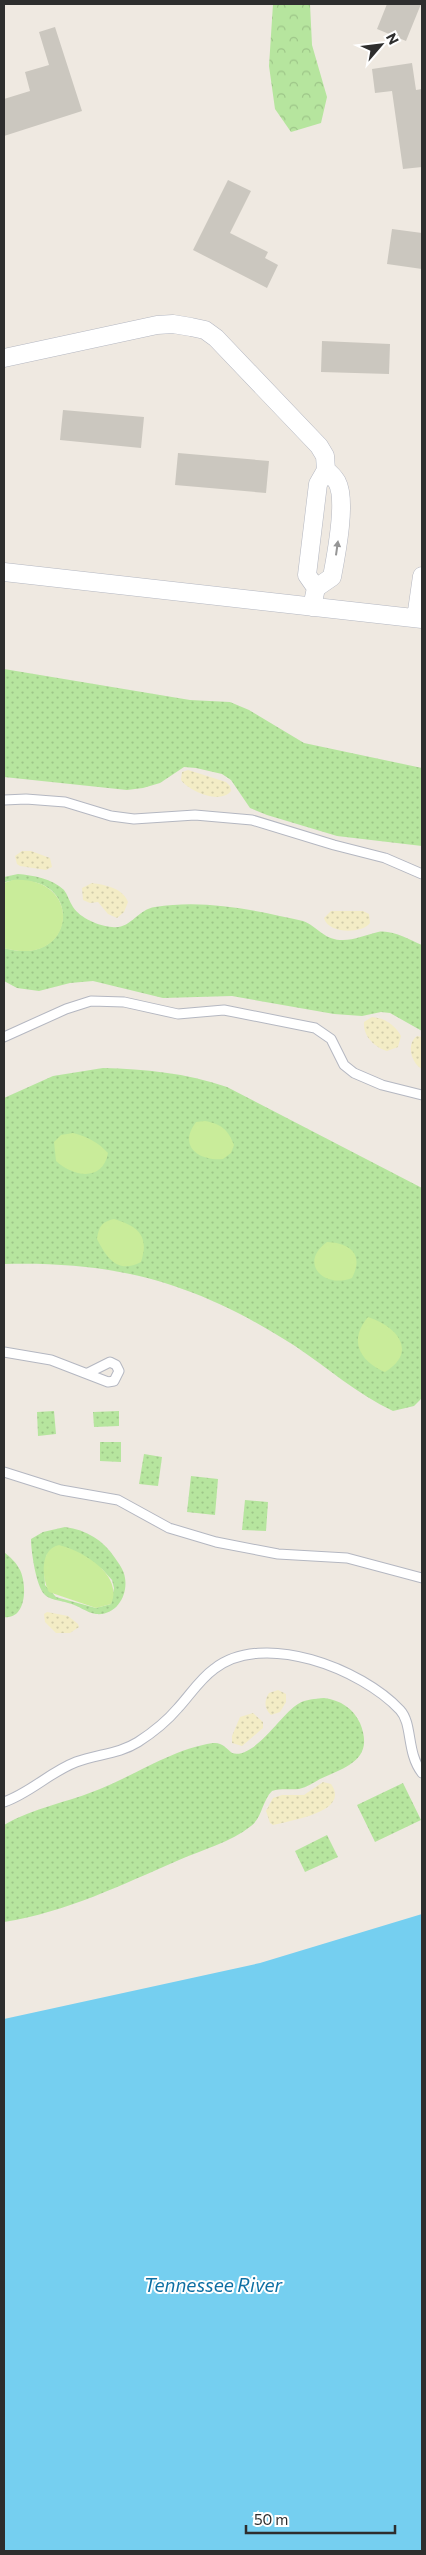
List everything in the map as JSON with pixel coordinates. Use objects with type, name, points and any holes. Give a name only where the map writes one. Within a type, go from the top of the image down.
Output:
[{"type":"street","points":[[4,358],[157,325],[173,324],[205,330],[224,345],[241,366],[319,446],[325,456],[326,470],[318,484],[307,575],[316,588]]},
{"type":"street","points":[[312,607],[316,588],[332,577],[338,539],[341,507],[338,483],[326,470]]},
{"type":"street","points":[[4,572],[419,618],[422,576]]},
{"type":"lane","points":[[4,800],[26,799],[65,802],[111,816],[134,819],[195,815],[252,820],[334,845],[385,858],[422,874]]},
{"type":"lane","points":[[4,1037],[66,1009],[91,1001],[124,1002],[178,1014],[224,1010],[315,1028],[330,1040],[344,1065],[354,1073],[382,1085],[422,1095]]},
{"type":"lane","points":[[4,1352],[38,1356],[88,1373]]},
{"type":"lane","points":[[4,1472],[61,1490],[118,1500],[169,1528],[210,1540],[278,1554],[347,1558],[422,1578]]},
{"type":"lane","points":[[4,1802],[76,1762],[113,1752],[136,1743],[162,1724],[214,1668],[227,1660],[254,1654],[288,1654],[339,1670],[370,1685],[402,1711],[406,1719],[411,1750],[422,1773]]},
{"type":"green space","points":[[273,4],[310,4],[312,45],[327,97],[321,123],[291,132],[275,109],[269,66]]},
{"type":"green space","points":[[4,669],[190,700],[230,702],[249,710],[304,743],[422,768],[422,846],[337,836],[267,815],[250,808],[231,780],[222,774],[196,768],[184,767],[160,783],[127,790],[4,777]]},
{"type":"green space","points":[[18,874],[54,883],[64,890],[73,907],[80,915],[90,921],[107,926],[118,927],[124,925],[144,911],[155,907],[192,904],[229,907],[303,921],[325,935],[340,940],[354,939],[383,931],[400,936],[422,945],[422,1031],[390,1013],[381,1012],[362,1016],[334,1014],[232,996],[163,998],[93,981],[70,983],[39,991],[17,988],[4,981],[4,948],[27,951],[45,946],[57,936],[62,922],[62,907],[55,894],[42,885],[23,881],[4,883],[4,877]]},
{"type":"green space","points":[[13,880],[37,883],[53,892],[61,905],[63,920],[58,935],[46,946],[28,951],[4,948],[4,883]]},
{"type":"green space","points":[[103,1068],[165,1073],[196,1078],[227,1087],[422,1188],[422,1398],[414,1406],[393,1411],[367,1397],[295,1346],[225,1307],[191,1292],[121,1272],[46,1264],[4,1264],[4,1098],[53,1076]]},
{"type":"green space","points":[[205,1121],[223,1128],[232,1139],[234,1145],[231,1153],[223,1159],[206,1157],[193,1150],[190,1145],[189,1138],[196,1122]]},
{"type":"green space","points":[[73,1133],[92,1140],[108,1153],[100,1169],[86,1174],[79,1173],[71,1171],[56,1161],[54,1142],[61,1135]]},
{"type":"green space","points":[[114,1219],[129,1225],[140,1233],[144,1245],[141,1262],[126,1266],[120,1265],[114,1263],[105,1253],[97,1239],[99,1231],[103,1223]]},
{"type":"green space","points":[[327,1242],[343,1245],[353,1252],[357,1263],[352,1278],[332,1280],[318,1272],[315,1266],[315,1258],[319,1250]]},
{"type":"green space","points":[[368,1317],[387,1326],[400,1340],[401,1356],[385,1372],[369,1362],[363,1356],[360,1349],[358,1342],[359,1334]]},
{"type":"green space","points":[[54,1411],[56,1434],[38,1436],[37,1412]]},
{"type":"green space","points":[[119,1411],[119,1426],[94,1427],[93,1412]]},
{"type":"green space","points":[[100,1442],[121,1442],[121,1462],[100,1461]]},
{"type":"green space","points":[[144,1454],[162,1457],[158,1486],[139,1484]]},
{"type":"green space","points":[[191,1476],[218,1479],[215,1515],[187,1512]]},
{"type":"green space","points":[[245,1500],[268,1502],[266,1531],[242,1530]]},
{"type":"green space","points":[[65,1527],[73,1528],[87,1533],[105,1546],[120,1565],[125,1578],[125,1591],[115,1608],[103,1614],[96,1614],[72,1604],[52,1599],[44,1594],[36,1576],[31,1539],[43,1532]],"holes":[[[47,1554],[78,1555],[102,1569],[112,1580],[114,1588],[111,1604],[96,1608],[56,1597],[45,1585],[44,1567]]]},
{"type":"green space","points":[[59,1545],[69,1548],[89,1559],[107,1574],[112,1583],[111,1604],[96,1608],[49,1592],[44,1572],[45,1558],[48,1552]]},
{"type":"green space","points":[[4,1552],[15,1562],[20,1570],[24,1592],[21,1607],[17,1613],[4,1617]]},
{"type":"green space","points":[[324,1698],[335,1701],[350,1709],[360,1723],[364,1736],[364,1746],[361,1754],[348,1766],[302,1788],[272,1791],[255,1823],[243,1832],[225,1841],[72,1905],[4,1922],[4,1825],[27,1814],[88,1794],[169,1756],[198,1746],[219,1743],[232,1753],[249,1750],[298,1704],[307,1700]]},
{"type":"green space","points":[[403,1783],[421,1820],[375,1842],[357,1805]]},
{"type":"green space","points":[[327,1835],[338,1857],[305,1872],[295,1851]]},
{"type":"sand","points":[[188,770],[226,782],[230,786],[231,791],[220,797],[212,797],[197,792],[181,780],[182,772]]},
{"type":"sand","points":[[22,851],[31,851],[50,858],[52,867],[46,870],[20,866],[17,864],[15,856]]},
{"type":"sand","points":[[92,883],[113,888],[122,893],[128,902],[124,912],[117,918],[108,914],[98,902],[90,903],[83,900],[82,888]]},
{"type":"sand","points":[[331,911],[363,911],[369,914],[370,923],[360,929],[338,930],[327,923],[324,918]]},
{"type":"sand","points":[[372,1017],[389,1023],[396,1029],[401,1036],[398,1047],[387,1051],[378,1047],[370,1040],[365,1032],[364,1022]]},
{"type":"sand","points":[[417,1036],[422,1037],[422,1069],[415,1062],[411,1053],[412,1044]]},
{"type":"sand","points":[[47,1612],[68,1616],[79,1627],[70,1633],[56,1633],[45,1622],[44,1614]]},
{"type":"sand","points":[[278,1690],[286,1694],[286,1702],[280,1712],[271,1715],[266,1707],[266,1699],[269,1693]]},
{"type":"sand","points":[[253,1713],[263,1722],[263,1728],[242,1746],[232,1743],[232,1736],[240,1717]]},
{"type":"sand","points":[[323,1782],[331,1784],[335,1794],[333,1802],[326,1808],[305,1817],[273,1825],[270,1823],[266,1811],[273,1798],[282,1795],[304,1795]]},
{"type":"water","name":"Tennessee River","points":[[422,1914],[422,2551],[4,2551],[4,2019],[260,1963]]},
{"type":"building","points":[[387,4],[421,4],[406,41],[377,29]]},
{"type":"building","points":[[55,27],[82,111],[4,136],[4,99],[30,91],[25,72],[49,65],[39,32]]},
{"type":"building","points":[[412,63],[416,90],[422,89],[422,167],[403,169],[392,91],[375,93],[372,69]]},
{"type":"building","points":[[228,180],[251,191],[230,233],[268,252],[265,258],[278,265],[267,288],[193,250]]},
{"type":"building","points":[[392,229],[422,233],[422,269],[387,264]]},
{"type":"building","points":[[322,341],[390,344],[389,374],[321,372]]},
{"type":"building","points":[[63,410],[144,417],[141,448],[60,440]]},
{"type":"building","points":[[178,453],[269,461],[266,493],[175,485]]}]
